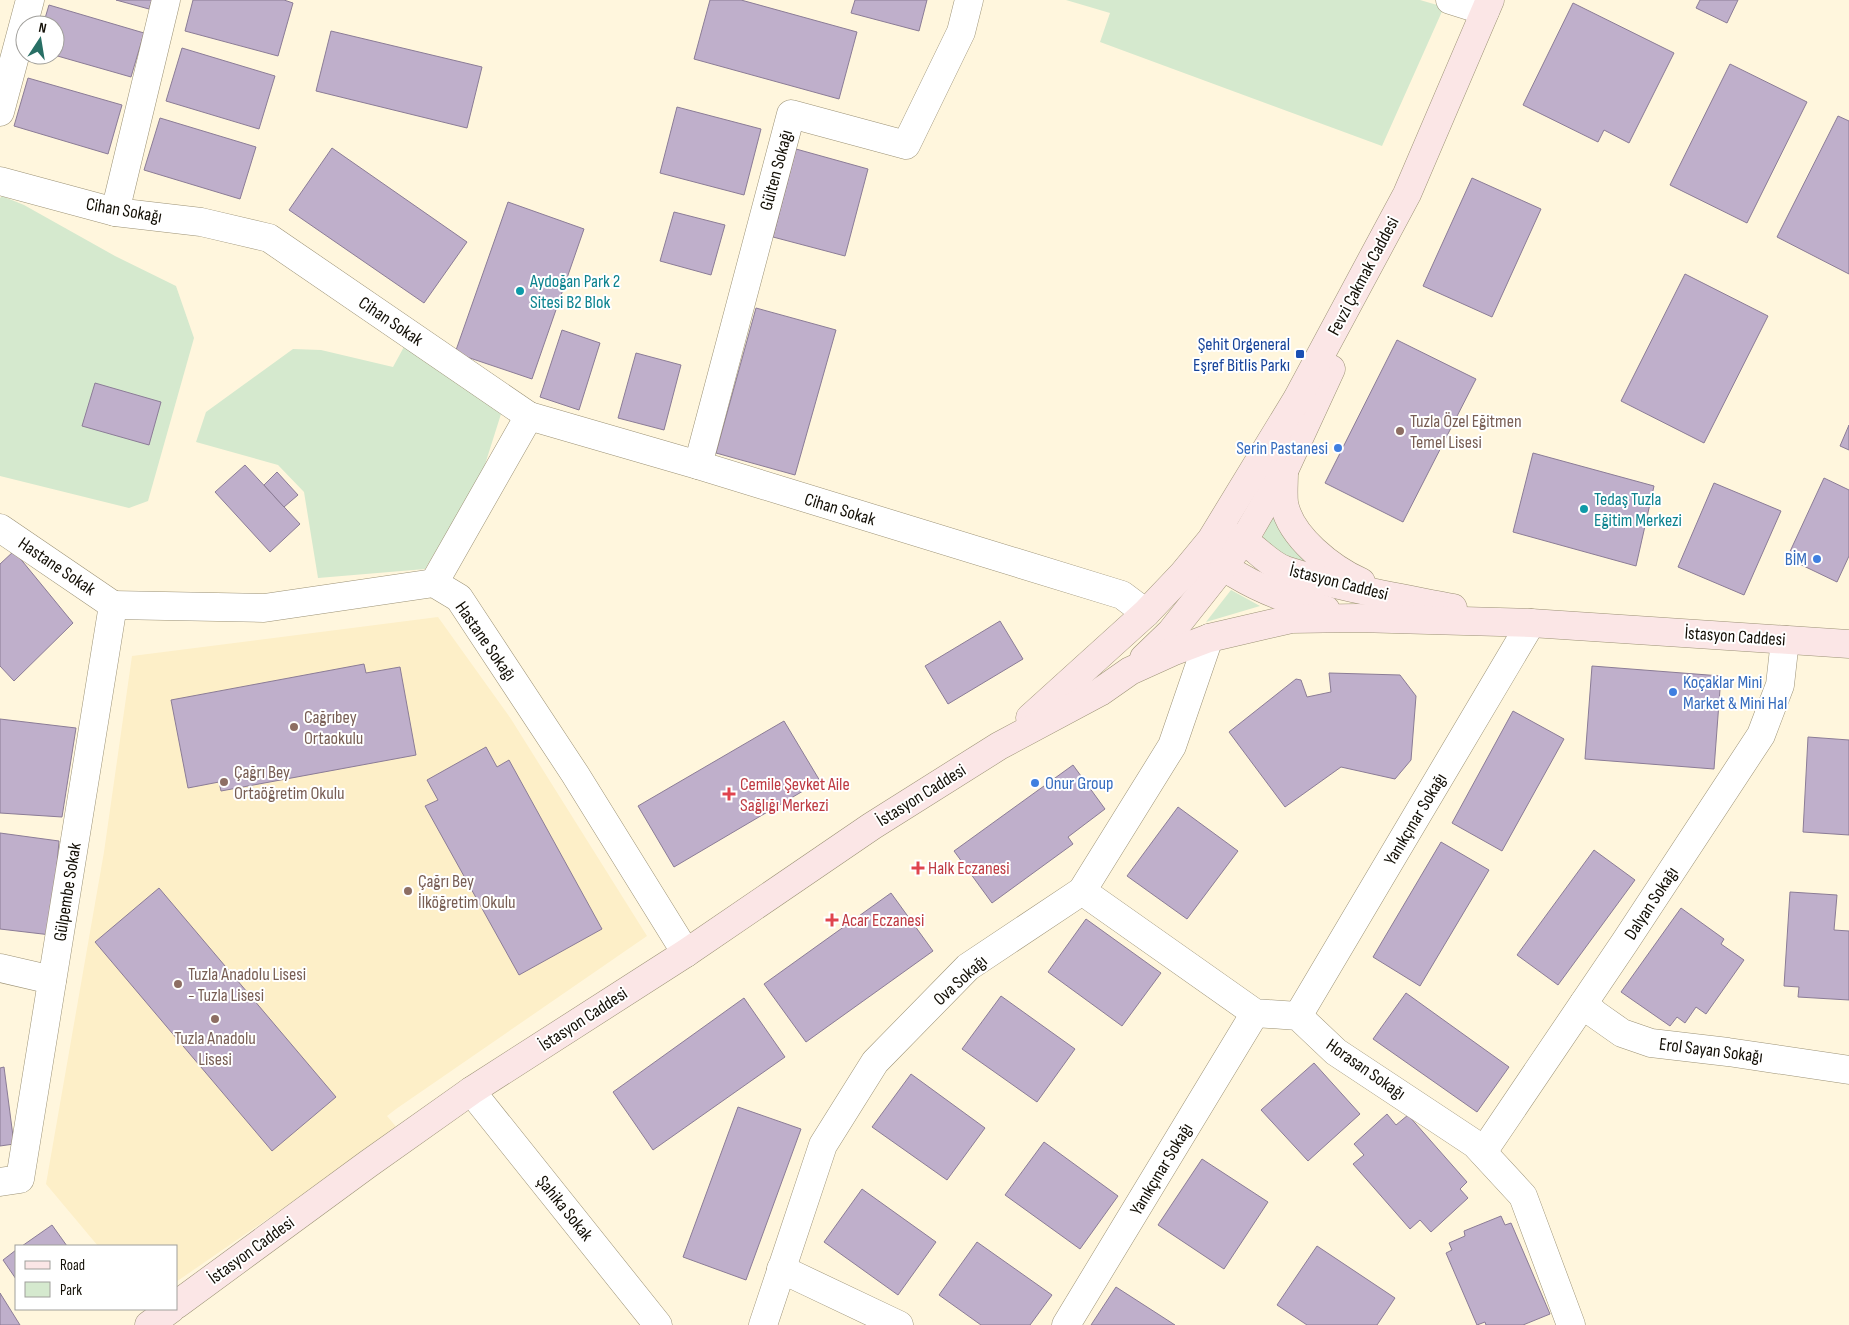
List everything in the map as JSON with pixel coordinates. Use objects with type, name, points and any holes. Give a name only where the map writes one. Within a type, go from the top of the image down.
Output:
[{"type":"street","points":[[0,112],[30,0]]},
{"type":"street","points":[[115,212],[166,0]]},
{"type":"street","name":"Gülten Sokağı","points":[[698,465],[791,114],[906,144],[961,32],[970,0]]},
{"type":"street","points":[[1450,0],[1488,5]]},
{"type":"street","name":"Fevzi Çakmak Caddesi","points":[[1211,540],[1297,399],[1407,194],[1488,5]]},
{"type":"street","name":"Cihan Sokağı","points":[[0,181],[115,212],[201,222],[250,233]]},
{"type":"street","points":[[1130,671],[1172,632],[1244,540],[1284,472],[1311,416],[1407,194]]},
{"type":"street","name":"Cihan Sokak","points":[[250,233],[269,238],[529,416],[698,465],[1122,595],[1146,614]]},
{"type":"street","points":[[114,605],[264,608],[434,583],[529,416]]},
{"type":"street","points":[[1284,472],[1284,504],[1295,528],[1304,540],[1321,557],[1348,576],[1394,596]]},
{"type":"street","name":"Hastane Sokak","points":[[0,528],[114,605]]},
{"type":"street","points":[[1244,540],[1236,536],[1225,535],[1211,540],[1210,550],[1214,560],[1256,586],[1288,600],[1357,618]]},
{"type":"street","name":"İstasyon Caddesi","points":[[999,746],[1081,670],[1146,614],[1211,540]]},
{"type":"street","name":"İstasyon Caddesi","points":[[1244,540],[1267,560],[1282,569],[1320,581],[1531,622]]},
{"type":"street","name":"Hastane Sokağı","points":[[434,583],[459,598],[575,774],[686,953]]},
{"type":"street","name":"Gülpembe Sokak","points":[[10,1180],[52,980],[114,605]]},
{"type":"street","name":"İstasyon Caddesi","points":[[178,1304],[471,1091],[686,953],[872,826],[999,746],[1100,692],[1130,671],[1209,638],[1291,619],[1357,618],[1531,622],[1849,644]]},
{"type":"street","name":"Yanıkçınar Sokağı","points":[[1298,1016],[1531,622]]},
{"type":"street","name":"Ova Sokağı","points":[[763,1325],[823,1145],[875,1062],[968,967],[1082,891],[1172,746],[1209,638]]},
{"type":"street","name":"Dalyan Sokağı","points":[[1484,1152],[1761,735],[1780,685],[1785,640]]},
{"type":"street","points":[[1082,891],[1255,1013],[1298,1016]]},
{"type":"street","points":[[0,968],[52,980]]},
{"type":"street","name":"Erol Sayan Sokağı","points":[[1584,1003],[1595,1014],[1622,1032],[1651,1043],[1849,1070]]},
{"type":"street","name":"Yanıkçınar Sokağı","points":[[1066,1325],[1255,1013]]},
{"type":"street","name":"Horasan Sokağı","points":[[1298,1016],[1336,1052],[1475,1144],[1523,1196],[1571,1325]]},
{"type":"street","name":"Şahika Sokak","points":[[471,1091],[658,1325]]},
{"type":"street","points":[[782,1269],[899,1325]]},
{"type":"street","points":[[148,1325],[170,1310]]},
{"type":"shaded area","points":[[438,617],[511,719],[647,936],[396,1109],[387,1116],[398,1129],[178,1281],[178,1245],[97,1245],[46,1184],[104,852],[132,656]]},
{"type":"green space","points":[[1066,0],[1420,0],[1444,7],[1382,146],[1100,42],[1110,13]]},
{"type":"green space","points":[[2,196],[24,205],[115,256],[176,286],[194,338],[148,501],[129,508],[0,476],[0,198]]},
{"type":"green space","points":[[405,345],[501,414],[482,474],[425,569],[318,578],[304,492],[278,465],[196,442],[206,412],[293,349],[321,350],[393,367]]},
{"type":"green space","points":[[1277,507],[1313,565],[1282,556],[1261,541]]},
{"type":"green space","points":[[1231,590],[1260,606],[1206,622]]},
{"type":"building","points":[[116,0],[152,0],[149,9]]},
{"type":"building","points":[[193,0],[284,0],[293,3],[278,56],[185,31]]},
{"type":"building","points":[[710,0],[741,0],[857,32],[839,99],[694,59]]},
{"type":"building","points":[[855,0],[927,0],[919,31],[851,13]]},
{"type":"building","points":[[1700,0],[1738,0],[1727,23],[1696,8]]},
{"type":"building","points":[[1573,3],[1674,53],[1629,143],[1604,130],[1598,142],[1523,105]]},
{"type":"building","points":[[49,5],[144,33],[131,77],[65,58],[65,15],[46,15]]},
{"type":"building","points":[[331,31],[482,67],[467,128],[316,91]]},
{"type":"building","points":[[182,48],[275,76],[259,129],[166,101]]},
{"type":"building","points":[[1730,64],[1807,102],[1747,223],[1670,185]]},
{"type":"building","points":[[28,78],[122,105],[108,154],[14,126]]},
{"type":"building","points":[[677,107],[761,129],[744,195],[660,173]]},
{"type":"building","points":[[1838,116],[1849,121],[1849,274],[1777,237]]},
{"type":"building","points":[[160,118],[256,147],[240,199],[144,170]]},
{"type":"building","points":[[332,148],[467,242],[424,303],[289,210]]},
{"type":"building","points":[[796,149],[868,169],[845,256],[773,237]]},
{"type":"building","points":[[1472,178],[1541,209],[1492,317],[1423,286]]},
{"type":"building","name":"Aydoğan Park 2 Sitesi B2 Blok","points":[[508,202],[584,229],[532,379],[455,353]]},
{"type":"building","points":[[674,212],[725,225],[711,275],[660,261]]},
{"type":"building","points":[[1685,274],[1768,316],[1704,443],[1621,401]]},
{"type":"building","points":[[756,308],[836,330],[795,475],[716,453]]},
{"type":"building","points":[[562,330],[600,343],[579,410],[540,397]]},
{"type":"building","name":"Tuzla Özel Eğitmen Temel Lisesi","points":[[1397,340],[1476,379],[1403,522],[1325,483]]},
{"type":"building","points":[[636,353],[681,365],[664,430],[618,418]]},
{"type":"building","points":[[95,383],[161,402],[149,445],[82,426]]},
{"type":"building","points":[[1849,425],[1849,450],[1840,446]]},
{"type":"building","name":"Tedaş Tuzla Eğitim Merkezi","points":[[1533,453],[1654,486],[1636,566],[1513,532]]},
{"type":"building","points":[[245,465],[300,524],[270,552],[215,492]]},
{"type":"building","points":[[277,472],[298,495],[284,507],[264,485]]},
{"type":"building","points":[[1824,478],[1849,490],[1849,556],[1837,582],[1787,558]]},
{"type":"building","points":[[1714,483],[1781,511],[1744,595],[1678,567]]},
{"type":"building","points":[[14,551],[73,623],[14,681],[0,666],[0,564]]},
{"type":"building","points":[[1000,621],[1023,659],[948,704],[925,666]]},
{"type":"building","name":"Cağrıbey Ortaokulu","points":[[364,664],[366,673],[400,667],[416,755],[221,791],[219,782],[188,788],[171,700]]},
{"type":"building","points":[[1592,666],[1721,676],[1714,769],[1585,759]]},
{"type":"building","points":[[1329,673],[1400,675],[1416,696],[1411,760],[1395,779],[1341,767],[1285,807],[1229,732],[1296,679],[1301,680],[1307,697],[1331,692]]},
{"type":"building","points":[[1513,711],[1564,739],[1502,851],[1452,823]]},
{"type":"building","points":[[0,719],[76,728],[62,817],[0,813]]},
{"type":"building","name":"Cemile Şevket Aile Sağlığı Merkezi","points":[[784,721],[820,781],[674,867],[638,806]]},
{"type":"building","points":[[1808,737],[1849,740],[1849,835],[1803,832]]},
{"type":"building","points":[[486,747],[497,767],[509,760],[602,929],[519,975],[425,806],[438,800],[427,780]]},
{"type":"building","points":[[1073,765],[1105,809],[1068,837],[1073,844],[992,903],[954,851]]},
{"type":"building","points":[[1178,807],[1238,851],[1187,919],[1127,876]]},
{"type":"building","points":[[0,833],[59,841],[51,935],[0,929]]},
{"type":"building","points":[[1441,842],[1489,870],[1420,986],[1373,957]]},
{"type":"building","points":[[1594,850],[1635,880],[1558,985],[1517,955]]},
{"type":"building","name":"Tuzla Anadolu Lisesi","points":[[159,888],[336,1097],[272,1151],[95,942]]},
{"type":"building","points":[[1790,892],[1837,895],[1834,930],[1849,931],[1849,1000],[1798,997],[1799,987],[1784,986]]},
{"type":"building","points":[[891,893],[933,951],[806,1042],[764,984]]},
{"type":"building","points":[[1681,908],[1724,939],[1721,944],[1744,960],[1706,1014],[1696,1007],[1685,1023],[1677,1017],[1670,1026],[1621,992]]},
{"type":"building","points":[[1086,919],[1161,973],[1122,1026],[1048,972]]},
{"type":"building","points":[[1406,993],[1509,1067],[1477,1112],[1373,1039]]},
{"type":"building","points":[[1001,996],[1075,1049],[1037,1102],[962,1049]]},
{"type":"building","points":[[744,998],[785,1057],[653,1150],[613,1092]]},
{"type":"building","points":[[1314,1063],[1360,1114],[1308,1161],[1261,1110]]},
{"type":"building","points":[[4,1067],[14,1144],[0,1146],[0,1068]]},
{"type":"building","points":[[911,1074],[985,1128],[947,1180],[872,1127]]},
{"type":"building","points":[[738,1107],[801,1129],[746,1280],[683,1257]]},
{"type":"building","points":[[1387,1114],[1396,1125],[1408,1115],[1467,1182],[1460,1189],[1468,1198],[1431,1232],[1420,1220],[1410,1229],[1353,1164],[1364,1155],[1354,1144]]},
{"type":"building","points":[[1044,1142],[1118,1196],[1080,1249],[1005,1195]]},
{"type":"building","points":[[1202,1159],[1268,1202],[1224,1269],[1158,1225]]},
{"type":"building","points":[[862,1189],[936,1242],[898,1295],[824,1242]]},
{"type":"building","points":[[1501,1216],[1505,1225],[1511,1223],[1550,1314],[1523,1325],[1486,1325],[1485,1322],[1477,1325],[1446,1253],[1452,1250],[1449,1243],[1465,1236],[1464,1231]]},
{"type":"building","points":[[52,1225],[66,1245],[23,1245]]},
{"type":"building","points":[[977,1242],[1052,1295],[1030,1325],[981,1325],[939,1295]]},
{"type":"building","points":[[1317,1246],[1395,1298],[1377,1325],[1307,1325],[1277,1305]]},
{"type":"building","points":[[15,1251],[15,1278],[3,1260]]},
{"type":"building","points":[[1116,1287],[1175,1325],[1091,1325]]},
{"type":"building","points":[[0,1293],[20,1325],[0,1325]]},
{"type":"place","name":"Aydoğan Park 2 Sitesi B2 Blok","points":[[520,291]]},
{"type":"place","name":"Şehit Orgeneral Eşref Bitlis Parkı","points":[[1300,354]]},
{"type":"place","name":"Tuzla Özel Eğitmen Temel Lisesi","points":[[1400,431]]},
{"type":"place","name":"Serin Pastanesi","points":[[1338,448]]},
{"type":"place","name":"Tedaş Tuzla Eğitim Merkezi","points":[[1584,509]]},
{"type":"place","name":"BİM","points":[[1817,559]]},
{"type":"place","name":"Koçaklar Mini Market & Mini Hal","points":[[1673,692]]},
{"type":"place","name":"Cağrıbey Ortaokulu","points":[[294,727]]},
{"type":"place","name":"Çağrı Bey Ortaöğretim Okulu","points":[[224,782]]},
{"type":"place","name":"Onur Group","points":[[1035,783]]},
{"type":"place","name":"Cemile Şevket Aile Sağlığı Merkezi","points":[[729,794]]},
{"type":"place","name":"Halk Eczanesi","points":[[918,868]]},
{"type":"place","name":"Çağrı Bey İlköğretim Okulu","points":[[408,891]]},
{"type":"place","name":"Acar Eczanesi","points":[[832,920]]},
{"type":"place","name":"Tuzla Anadolu Lisesi - Tuzla Lisesi","points":[[178,984]]},
{"type":"place","name":"Tuzla Anadolu Lisesi","points":[[215,1019]]}]
